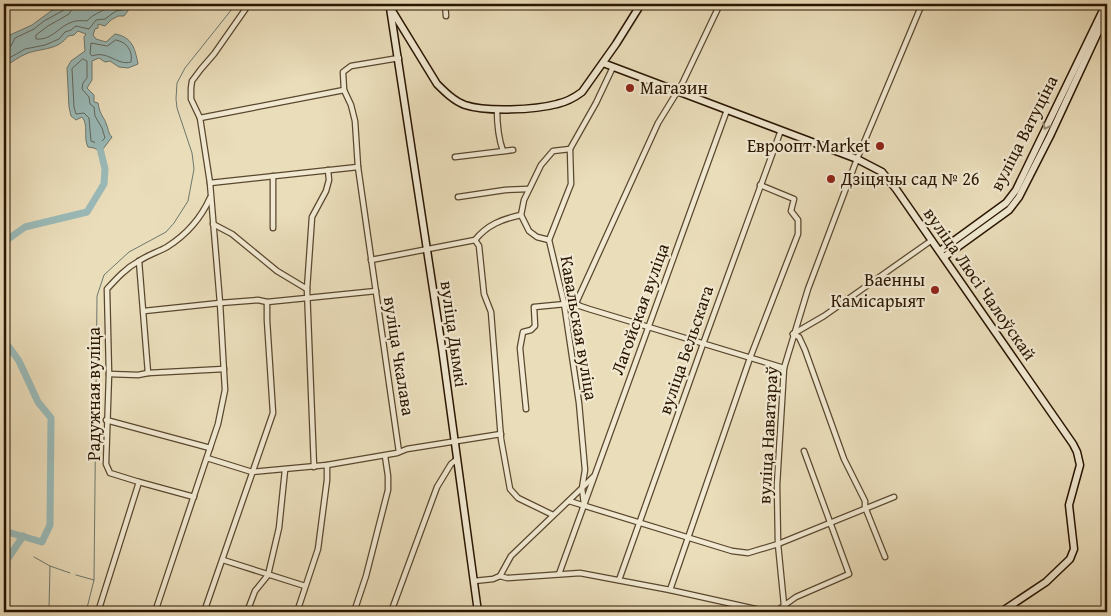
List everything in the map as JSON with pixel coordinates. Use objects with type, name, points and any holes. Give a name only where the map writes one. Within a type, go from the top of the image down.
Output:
[{"type":"street","points":[[155,612],[207,458],[223,405],[225,390],[210,183],[200,118],[191,99],[190,88],[192,81],[201,68],[214,54],[250,4]]},
{"type":"street","points":[[445,4],[446,16]]},
{"type":"street","points":[[389,6],[437,84],[459,103],[497,108],[545,106],[566,102],[582,92],[641,4]]},
{"type":"street","points":[[576,302],[658,123],[685,78],[720,4]]},
{"type":"street","name":"вуліца Наватараў","points":[[784,605],[778,544],[777,485],[784,368],[808,289],[857,159],[922,4]]},
{"type":"street","name":"вуліца Ватуціна","points":[[942,254],[1006,203],[1016,190],[1106,4]]},
{"type":"street","name":"вуліца Дымкі","points":[[389,6],[399,58],[427,248],[478,612]]},
{"type":"street","name":"вуліца Ватуціна","points":[[942,254],[1009,210],[1019,197],[1050,136],[1107,14]]},
{"type":"street","points":[[397,46],[409,41]]},
{"type":"street","points":[[200,118],[344,90],[343,72],[347,67],[399,58]]},
{"type":"street","name":"вуліца Люсі Чалоўскай","points":[[603,63],[857,159],[875,167],[888,177],[1077,452],[1080,465],[1069,505],[1074,549],[1070,559],[1046,582],[1001,612]]},
{"type":"street","points":[[549,240],[537,237],[529,232],[521,215],[525,195],[541,164],[554,152],[570,149],[596,103],[613,67]]},
{"type":"street","name":"вуліца Чкалава","points":[[344,90],[351,105],[355,121],[358,167],[399,452]]},
{"type":"street","points":[[497,108],[497,127],[503,151]]},
{"type":"street","name":"Лагойская вуліца","points":[[559,574],[727,110]]},
{"type":"street","name":"вуліца Бельскага","points":[[620,580],[781,130]]},
{"type":"street","name":"Кавальская вуліца","points":[[570,149],[571,184],[549,240],[564,303],[578,403],[585,470],[582,488],[584,506]]},
{"type":"street","points":[[455,157],[513,150]]},
{"type":"street","points":[[210,183],[358,167]]},
{"type":"street","points":[[314,467],[307,289],[312,217],[326,191],[329,180],[328,170]]},
{"type":"street","points":[[273,176],[273,228]]},
{"type":"street","points":[[670,590],[750,358],[798,234],[798,220],[791,211],[794,199],[760,185]]},
{"type":"street","points":[[458,197],[505,190],[528,189]]},
{"type":"street","name":"Радужная вуліца","points":[[139,482],[110,473],[106,464],[109,374],[107,289],[119,276],[139,260],[166,247],[187,232],[202,213],[211,196]]},
{"type":"street","points":[[371,260],[475,240],[480,233],[504,218],[521,215]]},
{"type":"street","points":[[213,224],[232,234],[277,271],[307,289]]},
{"type":"street","points":[[475,240],[480,246],[484,294],[491,312],[501,434],[510,489],[518,498],[553,515]]},
{"type":"street","points":[[793,334],[831,312],[932,240]]},
{"type":"street","points":[[139,260],[148,373]]},
{"type":"street","points":[[144,311],[258,300],[267,302],[376,291]]},
{"type":"street","points":[[204,612],[273,413],[267,302]]},
{"type":"street","points":[[526,409],[520,348],[523,332],[531,330],[535,326],[534,306],[576,302],[580,306],[784,368]]},
{"type":"street","points":[[793,334],[799,337],[805,350],[844,459],[865,501],[865,508],[885,556]]},
{"type":"street","points":[[109,374],[138,375],[224,369]]},
{"type":"street","points":[[106,420],[210,448]]},
{"type":"street","points":[[207,458],[252,472],[285,470],[384,456],[407,448],[501,434]]},
{"type":"street","points":[[775,612],[796,597],[849,574],[804,452]]},
{"type":"street","points":[[354,612],[366,576],[388,490],[388,476],[384,456]]},
{"type":"street","points":[[391,612],[438,487],[451,464],[456,460]]},
{"type":"street","points":[[297,612],[318,549],[328,465]]},
{"type":"street","points":[[247,612],[255,591],[268,575],[279,528],[285,470]]},
{"type":"street","points":[[474,581],[493,579],[500,576],[511,556],[595,475]]},
{"type":"street","points":[[98,612],[139,482],[194,497]]},
{"type":"street","points":[[569,500],[732,551],[748,553],[778,544],[894,496]]},
{"type":"street","points":[[223,560],[305,586]]},
{"type":"street","points":[[500,576],[507,578],[580,573],[670,590],[769,612]]},
{"type":"water","points":[[67,4],[133,4],[124,16],[118,16],[105,26],[98,24],[98,28],[95,29],[93,35],[96,39],[106,42],[115,34],[121,35],[132,44],[138,64],[128,68],[119,67],[110,61],[105,62],[99,58],[92,61],[92,80],[87,88],[94,95],[94,102],[98,103],[112,137],[103,149],[98,150],[88,147],[84,120],[82,117],[76,120],[71,116],[69,107],[67,68],[71,61],[85,51],[84,37],[86,34],[78,31],[74,35],[68,36],[60,44],[28,53],[4,67],[4,44],[8,42],[10,35],[32,25],[51,11]]},
{"type":"waterway","points":[[94,580],[97,296],[104,275],[129,252],[166,232],[188,201],[194,169],[192,153],[177,108],[177,83],[185,68],[236,4]]},
{"type":"waterway","points":[[4,242],[25,227],[87,212],[104,184],[105,169],[98,140]]},
{"type":"waterway","points":[[4,340],[19,361],[38,402],[51,418],[50,525],[42,542],[4,531]]},
{"type":"waterway","points":[[4,590],[6,587],[7,560],[23,536]]},
{"type":"waterway","points":[[34,557],[50,566],[49,608]]},
{"type":"waterway","points":[[50,566],[70,573]]},
{"type":"waterway","points":[[76,575],[94,580],[86,612]]},
{"type":"place","name":"Магазин","points":[[630,88]]},
{"type":"place","name":"Евроопт Market","points":[[880,146]]},
{"type":"place","name":"Дзіцячы сад № 26","points":[[831,179]]},
{"type":"place","name":"Ваенны Камісарыят","points":[[935,290]]}]
